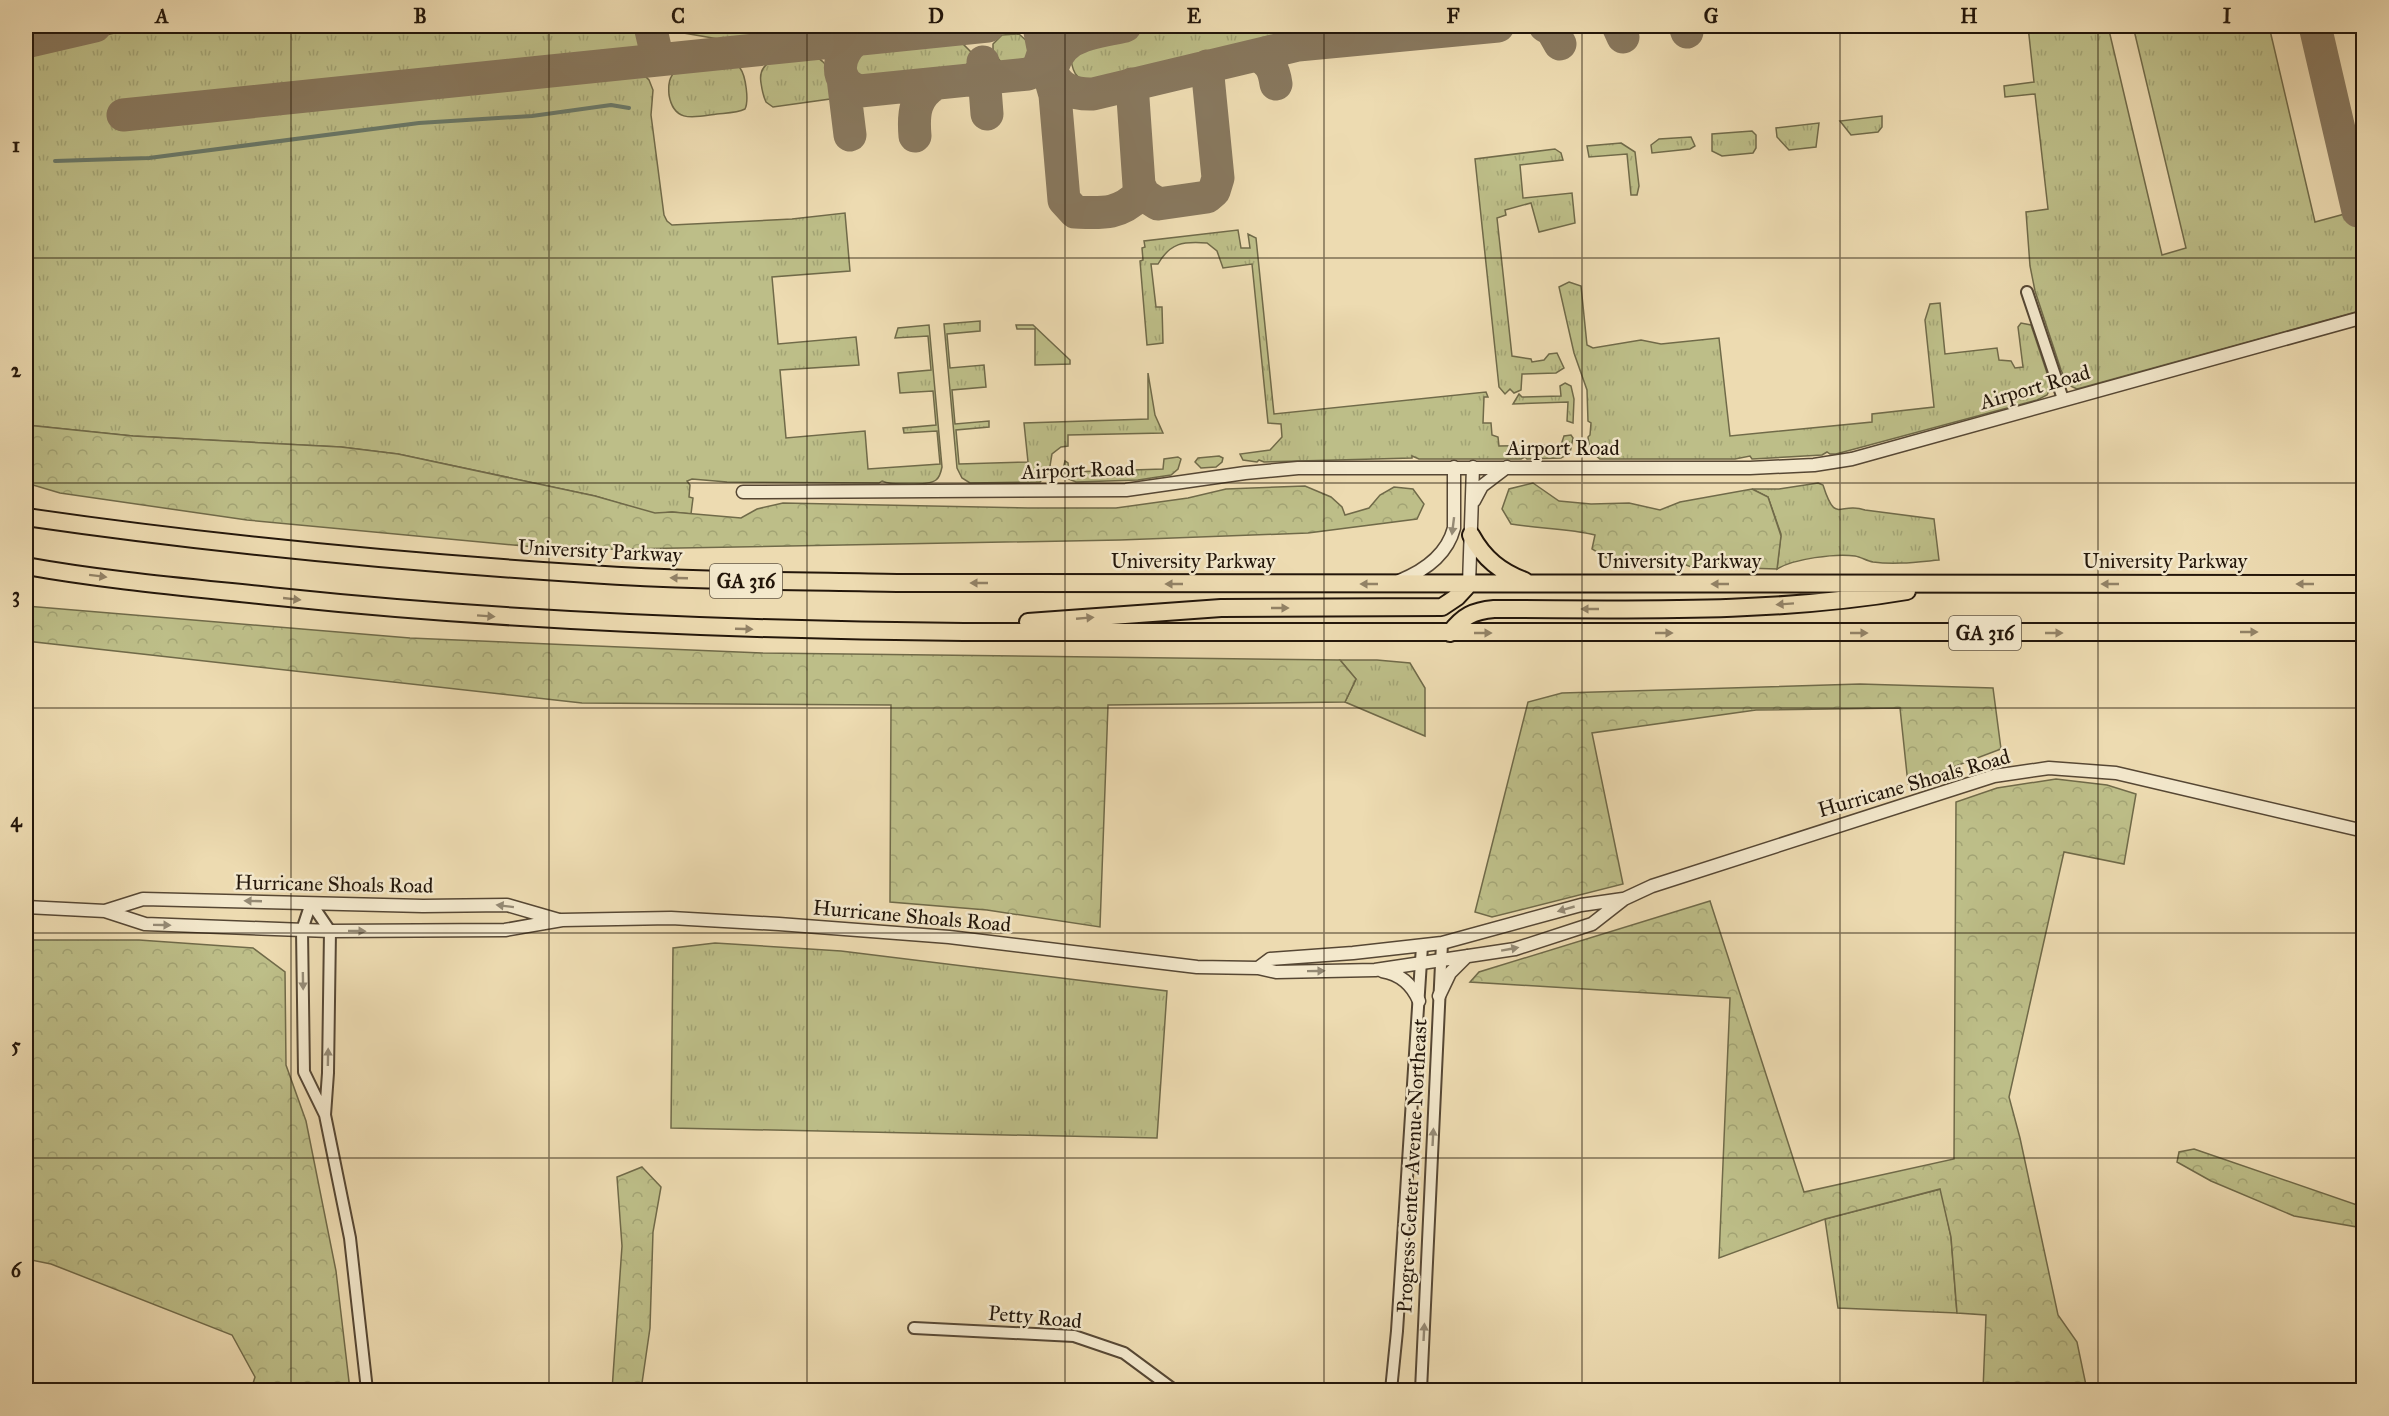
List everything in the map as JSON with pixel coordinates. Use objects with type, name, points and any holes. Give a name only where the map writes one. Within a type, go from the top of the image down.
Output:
[{"type":"highway","name":"University Parkway","points":[[26,517],[188,539],[301,551],[590,574],[744,581],[2364,584]]},
{"type":"highway","points":[[1471,536],[1484,556],[1494,565],[1532,584]]},
{"type":"highway","name":"GA 316","points":[[30,569],[259,595],[481,615],[739,629],[1450,633],[2364,632]]},
{"type":"highway","points":[[1450,633],[1460,619],[1475,611],[1494,609],[1730,607],[1848,600],[1947,583]]},
{"type":"highway","points":[[964,632],[1019,623],[1221,608],[1442,606],[1457,597],[1469,584]]},
{"type":"street","points":[[2027,292],[2063,399]]},
{"type":"street","name":"Airport Road","points":[[743,492],[1097,491],[1152,487],[1266,470],[1454,467],[1750,468],[1814,465],[1873,453],[2364,316]]},
{"type":"street","points":[[1392,584],[1423,569],[1440,554],[1452,537],[1454,467]]},
{"type":"street","points":[[1469,584],[1473,467]]},
{"type":"street","points":[[1472,505],[1482,486],[1507,467]]},
{"type":"street","name":"Hurricane Shoals Road","points":[[1258,968],[1270,959],[1442,943],[1581,905],[1624,898],[1652,886],[1994,776],[2049,768],[2116,773],[2364,831]]},
{"type":"street","name":"Hurricane Shoals Road","points":[[26,907],[105,911],[145,924],[330,931],[505,930],[562,920],[671,918],[949,937],[1197,967],[1258,968],[1276,972],[1375,970],[1515,949],[1592,924],[1624,898]]},
{"type":"street","name":"Hurricane Shoals Road","points":[[105,911],[143,899],[423,906],[507,904],[562,920]]},
{"type":"street","points":[[311,903],[302,930],[304,1072],[325,1115],[350,1238],[367,1390]]},
{"type":"street","points":[[311,903],[330,931],[328,1073],[325,1115]]},
{"type":"street","name":"Progress Center Avenue Northeast","points":[[1421,1390],[1442,943]]},
{"type":"street","name":"Progress Center Avenue Northeast","points":[[1390,1390],[1397,1331],[1422,946]]},
{"type":"street","points":[[1439,996],[1450,972],[1470,955]]},
{"type":"street","points":[[1375,970],[1396,973],[1411,987],[1419,1001]]},
{"type":"street","name":"Petty Road","points":[[914,1328],[1074,1336],[1124,1353],[1174,1390]]},
{"type":"green space","points":[[144,26],[637,26],[643,51],[125,103],[120,106],[122,124],[642,73],[649,80],[653,90],[651,115],[664,215],[672,225],[792,219],[845,213],[850,271],[772,277],[778,344],[856,337],[859,365],[780,370],[786,438],[865,431],[868,469],[940,464],[937,431],[904,433],[903,428],[936,425],[933,391],[900,393],[898,373],[931,370],[928,336],[895,338],[898,328],[929,325],[942,467],[939,476],[932,482],[909,484],[882,481],[879,483],[727,482],[692,479],[687,481],[690,485],[689,497],[693,498],[691,514],[672,512],[655,514],[595,496],[398,454],[341,447],[133,436],[26,425],[26,54]]},
{"type":"green space","points":[[675,26],[890,26],[736,42],[678,32]]},
{"type":"green space","points":[[1170,26],[1421,26],[1277,39],[1094,82],[1080,79],[1073,69],[1071,59],[1085,46]]},
{"type":"green space","points":[[2028,26],[2108,26],[2162,255],[2186,248],[2133,26],[2269,26],[2315,222],[2363,209],[2363,310],[2077,389],[2068,385],[2035,291],[2030,266],[2026,212],[2048,209],[2035,94],[2005,97],[2004,86],[2034,82]]},
{"type":"green space","points":[[1019,34],[1029,43],[1029,55],[1023,63],[1004,65],[993,53],[993,44],[1002,35]]},
{"type":"green space","points":[[955,41],[963,44],[972,53],[971,59],[963,69],[860,80],[850,68],[853,56],[862,50]]},
{"type":"green space","points":[[813,56],[824,63],[829,73],[830,99],[773,107],[766,102],[761,83],[764,67],[778,59]]},
{"type":"green space","points":[[731,63],[740,68],[744,77],[747,95],[745,109],[693,117],[681,115],[676,111],[669,95],[669,87],[671,78],[677,69]]},
{"type":"green space","points":[[1882,116],[1882,127],[1878,132],[1851,135],[1840,121]]},
{"type":"green space","points":[[1819,123],[1816,147],[1789,150],[1777,137],[1776,128]]},
{"type":"green space","points":[[1752,131],[1756,135],[1756,148],[1753,153],[1722,156],[1712,151],[1712,134]]},
{"type":"green space","points":[[1691,137],[1695,146],[1690,149],[1652,153],[1651,145],[1659,139]]},
{"type":"green space","points":[[1621,143],[1635,152],[1639,186],[1637,195],[1631,195],[1627,154],[1589,157],[1587,146]]},
{"type":"green space","points":[[1555,149],[1561,153],[1563,160],[1520,165],[1523,198],[1572,193],[1575,223],[1539,232],[1531,203],[1505,210],[1506,215],[1497,218],[1512,356],[1531,359],[1532,362],[1544,360],[1549,354],[1557,353],[1564,368],[1556,373],[1522,374],[1521,390],[1514,393],[1510,389],[1505,394],[1499,387],[1475,159]]},
{"type":"green space","points":[[1238,230],[1241,248],[1250,248],[1248,234],[1256,238],[1274,414],[1486,392],[1488,397],[1484,397],[1483,423],[1491,423],[1492,435],[1498,437],[1499,446],[1561,445],[1564,436],[1571,435],[1573,438],[1570,453],[1561,458],[1527,459],[1525,457],[1521,459],[1419,459],[1412,456],[1412,458],[1264,462],[1243,460],[1240,454],[1270,450],[1282,437],[1281,424],[1268,423],[1252,264],[1223,268],[1217,251],[1207,243],[1198,242],[1178,245],[1167,252],[1158,264],[1151,264],[1156,307],[1162,307],[1163,343],[1147,345],[1140,261],[1143,260],[1144,241]]},
{"type":"green space","points":[[1569,282],[1581,286],[1587,345],[1593,348],[1641,340],[1661,344],[1719,338],[1730,436],[1872,422],[1872,414],[1934,407],[1925,320],[1930,304],[1940,303],[1945,354],[1997,348],[1999,360],[2011,361],[2015,368],[2023,367],[2018,327],[2021,323],[2031,325],[2050,389],[2047,395],[2037,400],[1836,454],[1827,452],[1822,455],[1752,459],[1750,456],[1735,459],[1600,459],[1590,451],[1588,437],[1591,423],[1588,421],[1587,390],[1574,353],[1559,287]]},
{"type":"green space","points":[[980,321],[980,331],[947,334],[950,368],[984,365],[986,387],[952,390],[955,424],[989,421],[989,427],[956,430],[959,464],[1028,462],[1024,423],[1148,419],[1148,373],[1155,415],[1163,433],[1068,435],[1068,446],[1061,447],[1052,454],[1049,472],[1040,482],[970,483],[962,478],[957,468],[944,324]]},
{"type":"green space","points":[[1016,325],[1033,325],[1070,360],[1070,364],[1035,365],[1035,329],[1017,329]]},
{"type":"green space","points":[[1565,383],[1571,386],[1574,399],[1573,423],[1567,421],[1568,402],[1513,404],[1519,394],[1522,397],[1561,396],[1560,386]]},
{"type":"green space","points":[[26,425],[133,436],[341,447],[398,454],[595,496],[655,513],[672,512],[741,518],[757,509],[783,503],[1116,508],[1188,498],[1226,489],[1305,486],[1331,497],[1342,507],[1345,515],[1369,508],[1380,495],[1394,487],[1413,489],[1424,504],[1417,519],[1308,533],[1120,540],[567,550],[247,520],[60,493],[26,483]]},
{"type":"green space","points":[[1219,456],[1223,458],[1222,462],[1216,467],[1201,468],[1195,462],[1198,458]]},
{"type":"green space","points":[[1178,457],[1181,459],[1178,469],[1171,475],[1138,480],[1076,482],[1066,478],[1063,469],[1065,461],[1068,463],[1069,472],[1163,469],[1164,459]]},
{"type":"green space","points":[[1533,483],[1559,501],[1591,504],[1629,503],[1660,510],[1680,502],[1752,489],[1768,497],[1781,536],[1777,569],[1745,568],[1720,563],[1691,567],[1674,560],[1633,565],[1612,561],[1592,549],[1595,535],[1511,524],[1502,509],[1509,489]]},
{"type":"green space","points":[[1818,483],[1823,485],[1835,509],[1856,508],[1934,519],[1939,560],[1889,563],[1837,555],[1804,560],[1777,569],[1781,534],[1768,497],[1752,489],[1779,489]]},
{"type":"green space","points":[[26,606],[410,638],[762,653],[1340,660],[1356,679],[1345,702],[1108,705],[1100,927],[987,910],[890,902],[891,705],[582,703],[26,641]]},
{"type":"green space","points":[[1340,660],[1410,663],[1425,688],[1425,736],[1345,702],[1356,679]]},
{"type":"green space","points":[[1860,684],[1993,688],[2001,749],[1908,784],[1900,708],[1756,710],[1592,733],[1623,884],[1492,917],[1475,912],[1528,702],[1562,693]]},
{"type":"green space","points":[[2056,779],[2107,785],[2136,794],[2124,864],[2064,852],[2009,1097],[2058,1315],[2077,1342],[2087,1390],[1983,1390],[1986,1315],[1957,1313],[1951,1237],[1940,1189],[1825,1219],[1719,1258],[1730,998],[1470,982],[1479,972],[1710,901],[1804,1192],[1954,1159],[1956,802],[1997,788]]},
{"type":"green space","points":[[26,940],[139,940],[253,948],[285,972],[286,1065],[306,1121],[336,1271],[350,1390],[251,1390],[255,1377],[232,1335],[51,1264],[26,1259]]},
{"type":"green space","points":[[715,943],[841,951],[1167,991],[1157,1138],[671,1128],[673,948]]},
{"type":"green space","points":[[2194,1149],[2363,1207],[2363,1228],[2294,1216],[2211,1181],[2177,1162],[2179,1152]]},
{"type":"green space","points":[[642,1167],[661,1187],[653,1232],[650,1328],[641,1390],[612,1390],[622,1246],[617,1177]]},
{"type":"green space","points":[[1941,1189],[1951,1237],[1957,1313],[1838,1308],[1825,1219]]},
{"type":"waterway","points":[[55,161],[149,158],[419,123],[532,116],[611,105],[629,108]]},
{"type":"taxiway","points":[[26,42],[95,26]]},
{"type":"taxiway","points":[[650,26],[658,60]]},
{"type":"taxiway","points":[[123,115],[988,26]]},
{"type":"taxiway","points":[[1039,26],[1047,63],[1058,82],[1078,93],[1093,94],[1298,45],[1498,26]]},
{"type":"taxiway","points":[[1050,78],[1059,52],[1067,44],[1087,34],[1125,26]]},
{"type":"taxiway","points":[[1545,26],[1552,30],[1560,44]]},
{"type":"taxiway","points":[[1618,26],[1623,37]]},
{"type":"taxiway","points":[[1685,26],[1687,32]]},
{"type":"taxiway","points":[[2315,26],[2358,211]]},
{"type":"taxiway","points":[[856,40],[845,52],[840,68],[845,82],[860,91],[1028,74],[1038,69],[1044,51]]},
{"type":"taxiway","points":[[1256,56],[1271,66],[1276,84]]},
{"type":"taxiway","points":[[983,62],[987,114]]},
{"type":"taxiway","points":[[1132,84],[1139,185],[1144,195],[1158,204],[1207,197],[1214,191],[1218,178],[1207,66]]},
{"type":"taxiway","points":[[1047,67],[1055,95],[1064,200],[1075,212],[1110,211],[1132,202],[1139,195],[1139,185]]},
{"type":"taxiway","points":[[843,78],[850,135]]},
{"type":"taxiway","points":[[915,136],[914,120],[919,100],[935,84]]}]
